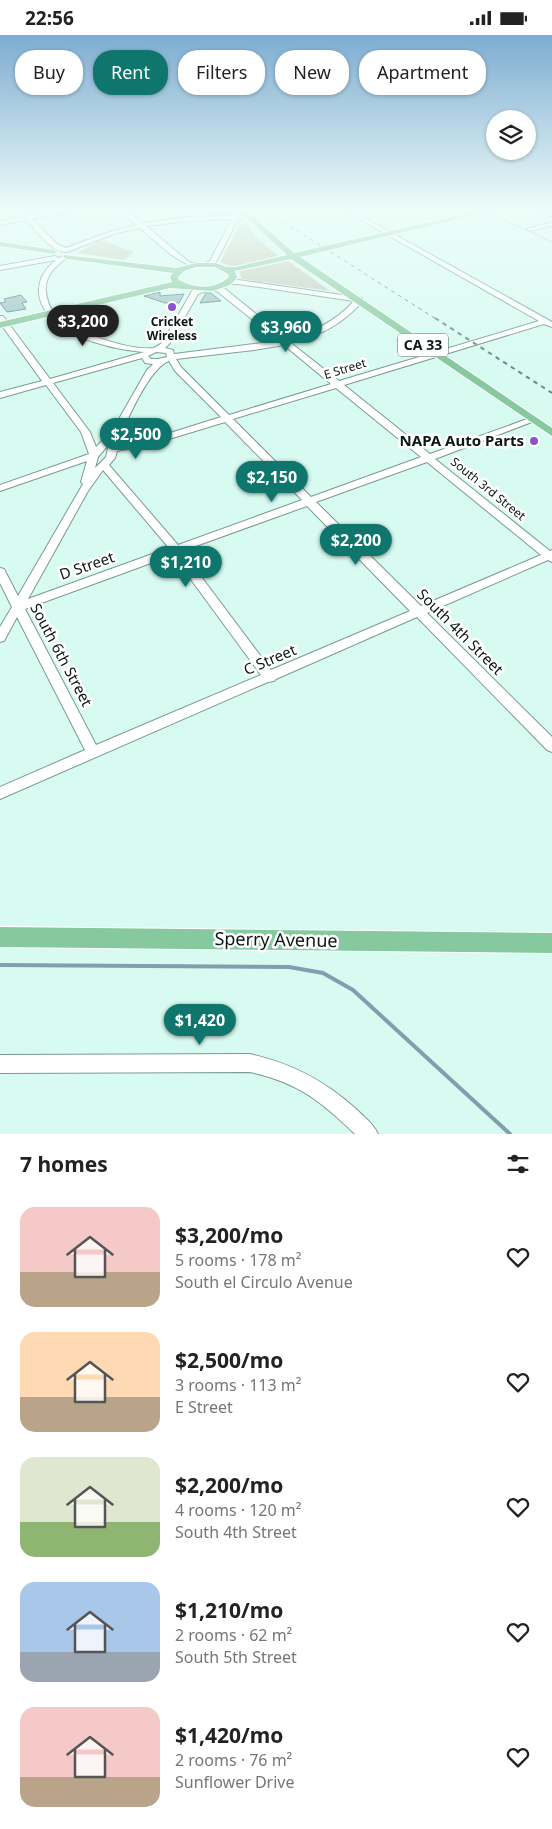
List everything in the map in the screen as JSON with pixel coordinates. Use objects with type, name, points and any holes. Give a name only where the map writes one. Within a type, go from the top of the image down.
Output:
[{"type":"main road","points":[[96,260],[174,278],[197,290],[281,260]]},
{"type":"main road","name":"CA 33","points":[[299,260],[552,433]]},
{"type":"main road","points":[[1,322],[51,313],[174,278],[190,265],[211,264],[228,280]]},
{"type":"main road","name":"Sperry Avenue","points":[[0,937],[552,943]]},
{"type":"street","points":[[0,268],[39,260]]},
{"type":"street","points":[[57,260],[46,275],[42,289],[44,301],[51,313],[62,323],[82,334],[131,348],[165,354],[238,351],[285,342],[330,324],[355,306],[359,300],[228,280]]},
{"type":"street","points":[[184,260],[190,265]]},
{"type":"street","points":[[211,264],[213,260]]},
{"type":"street","points":[[437,260],[548,323]]},
{"type":"street","name":"South 3rd Street","points":[[228,280],[285,342],[551,556]]},
{"type":"street","points":[[0,395],[126,361],[147,360],[165,354],[197,290]]},
{"type":"street","points":[[1,322],[85,432],[101,445],[122,484],[270,678]]},
{"type":"street","name":"E Street","points":[[109,459],[153,441],[337,384],[548,323]]},
{"type":"street","points":[[131,348],[147,360]]},
{"type":"street","points":[[0,638],[90,479],[109,459],[118,429],[147,360],[165,354]]},
{"type":"street","name":"South 4th Street","points":[[165,354],[552,746]]},
{"type":"street","name":"D Street","points":[[18,607],[431,459],[533,420]]},
{"type":"street","points":[[83,491],[92,460],[105,439],[118,429]]},
{"type":"street","points":[[85,432],[92,460]]},
{"type":"street","points":[[0,488],[92,460],[109,459]]},
{"type":"street","name":"C Street","points":[[0,793],[551,556]]},
{"type":"street","name":"South 6th Street","points":[[0,572],[93,753]]},
{"type":"street","points":[[0,1064],[250,1063],[271,1067],[311,1083],[329,1097],[368,1134]]},
{"type":"green space","points":[[221,260],[260,260],[233,267],[220,262]]},
{"type":"green space","points":[[288,261],[330,291],[242,279],[239,271]]},
{"type":"building","points":[[160,292],[160,296],[184,294],[179,303],[165,303],[144,296]]},
{"type":"building","points":[[206,293],[211,293],[221,301],[200,303]]},
{"type":"building","points":[[21,295],[27,302],[22,303],[26,309],[7,312],[0,303],[6,302],[4,299]]},
{"type":"waterway","points":[[0,965],[289,967],[323,973],[353,990],[510,1134]]},
{"type":"railway","points":[[344,260],[436,319]]},
{"type":"railway","points":[[435,318],[552,393]]},
{"type":"place","name":"Cricket Wireless","points":[[172,307]]},
{"type":"place","name":"NAPA Auto Parts","points":[[534,441]]}]
